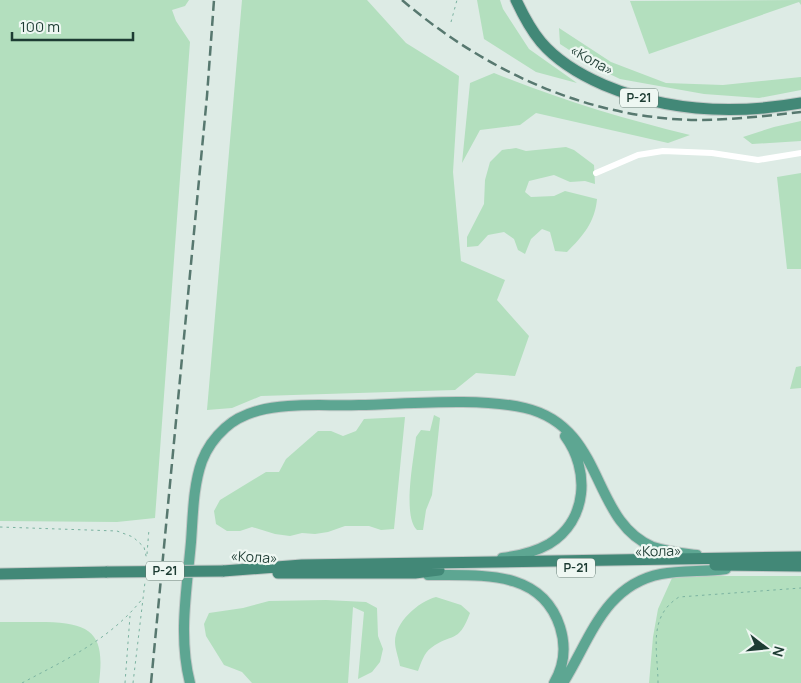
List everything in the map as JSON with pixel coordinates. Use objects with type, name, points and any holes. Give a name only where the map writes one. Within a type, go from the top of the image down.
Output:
[{"type":"highway","name":"«Кола»","points":[[516,0],[526,22],[542,43],[557,58],[593,80],[639,98],[679,107],[715,110],[771,108],[801,104]]},
{"type":"highway","name":"«Кола»","points":[[223,571],[302,574],[415,573],[428,570],[718,565],[801,557]]},
{"type":"highway","name":"«Кола»","points":[[223,571],[302,565],[467,562],[478,564],[708,560],[801,566]]},
{"type":"highway","name":"Р-21","points":[[0,574],[223,571]]},
{"type":"main road","points":[[190,683],[183,645],[195,493],[202,462],[208,448],[216,437],[233,422],[266,409],[324,406],[487,404],[525,408],[563,426],[576,440],[588,458],[620,520],[640,540],[665,550],[736,562]]},
{"type":"main road","points":[[467,562],[512,556],[539,549],[559,537],[574,518],[582,495],[583,484],[577,458],[565,436],[543,415]]},
{"type":"main road","points":[[563,683],[599,616],[608,604],[628,587],[650,576],[736,562]]},
{"type":"main road","points":[[415,573],[501,578],[523,584],[540,595],[556,616],[564,642],[560,670],[554,683]]},
{"type":"street","points":[[596,173],[638,155],[663,151],[712,153],[758,160],[801,153]]},
{"type":"path","points":[[450,22],[457,0]]},
{"type":"path","points":[[147,554],[149,529]]},
{"type":"path","points":[[658,683],[657,637],[660,616],[667,605],[679,598],[801,588]]},
{"type":"path","points":[[22,683],[97,643],[130,615],[144,598]]},
{"type":"path","points":[[125,683],[130,615]]},
{"type":"green space","points":[[0,0],[189,0],[185,6],[172,10],[176,21],[190,42],[155,518],[117,522],[0,521]]},
{"type":"green space","points":[[242,0],[367,0],[406,43],[459,76],[453,172],[461,261],[505,280],[497,300],[529,336],[515,376],[476,373],[455,390],[261,396],[232,408],[207,410]]},
{"type":"green space","points":[[477,0],[500,0],[503,9],[529,49],[577,83],[536,72],[484,39]]},
{"type":"green space","points":[[801,0],[801,5],[799,2],[649,54],[630,1]]},
{"type":"green space","points":[[559,28],[611,62],[666,83],[723,85],[801,77],[801,90],[759,98],[704,94],[620,79],[597,68],[560,44]]},
{"type":"green space","points":[[494,73],[591,108],[690,135],[668,143],[536,113],[520,125],[480,130],[462,163],[470,83]]},
{"type":"green space","points":[[801,121],[801,141],[752,144],[743,137],[774,127]]},
{"type":"green space","points":[[566,147],[574,150],[594,165],[595,184],[585,181],[570,182],[554,175],[529,181],[525,192],[531,197],[554,196],[565,191],[597,199],[591,222],[567,252],[555,251],[550,232],[542,229],[531,239],[525,254],[518,250],[514,239],[504,232],[488,235],[478,246],[467,247],[467,237],[484,204],[485,180],[490,162],[502,150],[516,148],[526,151]]},
{"type":"green space","points":[[801,173],[801,269],[787,269],[777,177]]},
{"type":"green space","points":[[801,366],[801,388],[790,389],[796,367]]},
{"type":"green space","points":[[434,415],[440,418],[432,495],[426,510],[423,530],[417,530],[410,513],[411,472],[416,437],[421,430],[430,431]]},
{"type":"green space","points":[[405,417],[394,529],[381,530],[369,526],[345,526],[328,532],[302,533],[290,536],[275,534],[252,527],[240,531],[227,531],[216,524],[214,511],[220,500],[266,472],[279,472],[286,459],[318,431],[331,431],[343,436],[356,431],[364,419]]},
{"type":"green space","points":[[694,576],[801,576],[801,683],[649,683],[653,637],[658,609],[672,578]]},
{"type":"green space","points":[[436,597],[461,605],[470,613],[466,623],[458,634],[438,643],[426,653],[418,671],[400,666],[395,642],[399,627],[415,608]]},
{"type":"green space","points":[[326,600],[366,602],[377,608],[378,636],[383,649],[380,662],[372,672],[358,679],[364,612],[353,607],[348,683],[252,683],[242,672],[224,665],[206,636],[204,624],[209,613],[243,608],[269,601]]},
{"type":"green space","points":[[0,622],[62,623],[85,629],[93,635],[98,643],[100,654],[99,683],[0,683]]},
{"type":"railway","points":[[151,683],[207,96],[214,0]]},
{"type":"railway","points":[[402,0],[467,48],[538,86],[576,100],[654,117],[695,120],[735,119],[801,112]]}]
